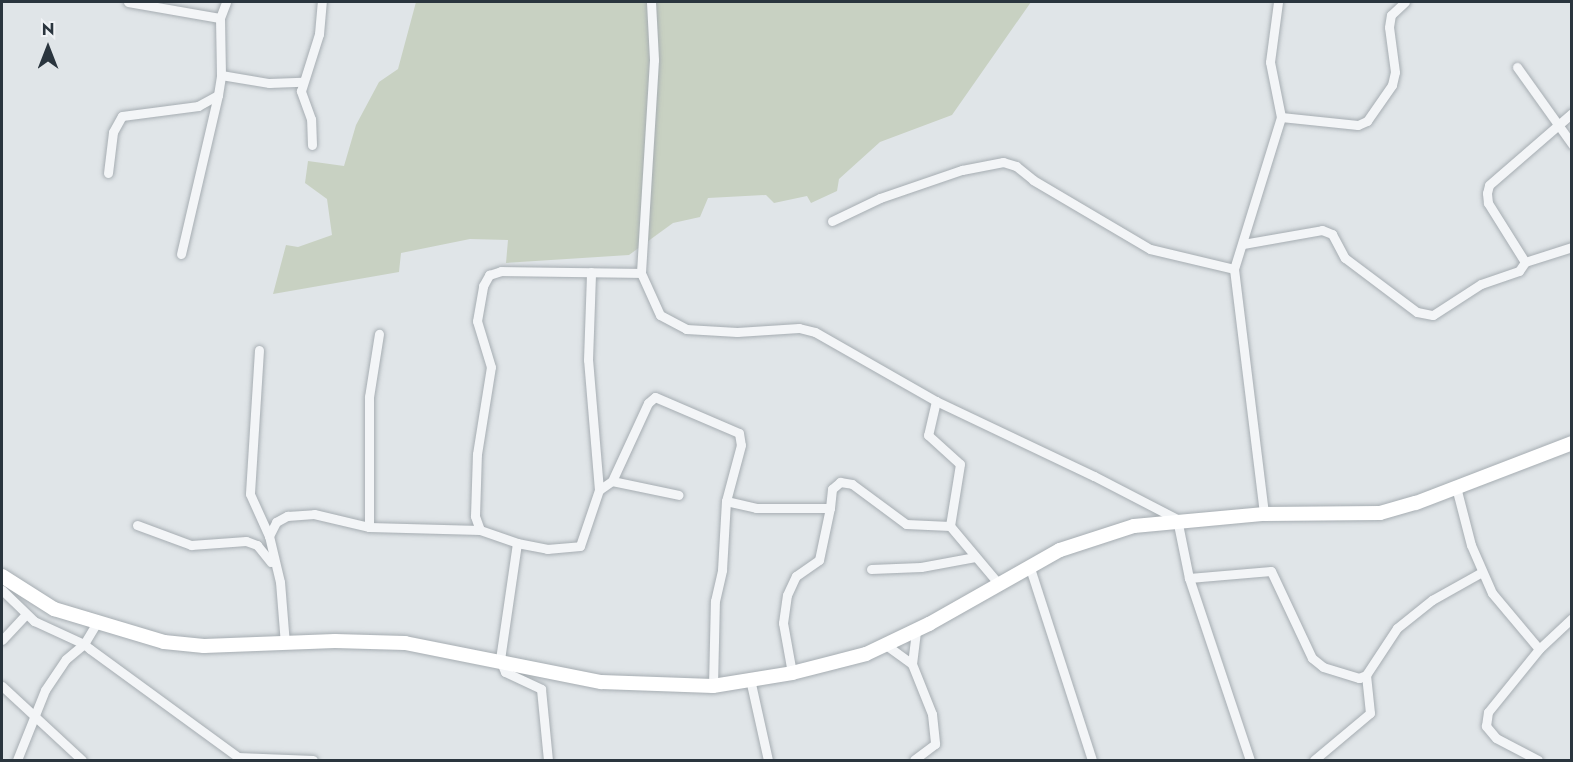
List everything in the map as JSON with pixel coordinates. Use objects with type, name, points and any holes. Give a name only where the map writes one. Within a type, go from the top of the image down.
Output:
[{"type":"street","points":[[128,2],[220,18]]},
{"type":"street","points":[[181,254],[218,95],[221,75],[220,18],[226,2]]},
{"type":"street","points":[[312,145],[311,119],[303,102],[302,82],[319,34],[322,2]]},
{"type":"street","points":[[651,2],[654,60],[641,273],[660,315],[686,329],[737,332],[799,328],[815,332],[936,401],[1177,519]]},
{"type":"street","points":[[1264,514],[1234,269],[1281,117],[1270,62],[1278,2]]},
{"type":"street","points":[[1281,117],[1358,125],[1367,121],[1392,85],[1395,72],[1389,27],[1391,15],[1405,2]]},
{"type":"street","points":[[1517,67],[1572,144]]},
{"type":"street","points":[[221,75],[269,83],[302,82]]},
{"type":"street","points":[[108,173],[113,132],[122,116],[184,111],[218,95]]},
{"type":"street","points":[[1525,262],[1488,203],[1487,193],[1490,185],[1557,123],[1572,113]]},
{"type":"street","points":[[832,221],[880,198],[962,170],[1003,162],[1016,166],[1033,180],[1150,249],[1234,269]]},
{"type":"street","points":[[1243,244],[1322,230],[1332,234],[1345,258],[1417,312],[1433,315],[1481,284],[1519,271],[1525,262],[1572,247]]},
{"type":"street","points":[[480,530],[475,516],[477,454],[491,367],[477,321],[483,286],[489,275],[501,271],[641,273]]},
{"type":"street","points":[[269,536],[276,522],[287,516],[314,514],[369,527],[480,530],[516,543],[547,549],[580,546],[599,490],[595,477],[588,360],[591,272]]},
{"type":"street","points":[[369,527],[369,397],[379,334]]},
{"type":"street","points":[[259,350],[250,494],[269,536],[274,567],[280,582],[285,644]]},
{"type":"street","points":[[599,490],[612,481],[648,403],[655,398],[739,433],[741,446],[726,501],[722,570],[715,601],[713,686]]},
{"type":"street","points":[[936,401],[928,435],[960,464],[950,526],[998,583]]},
{"type":"street","points":[[2,576],[39,602],[96,624],[181,645],[335,641],[405,644],[500,660],[601,682],[713,686],[792,673],[886,645],[916,631],[1029,565],[1095,538],[1177,519],[1264,514],[1380,513],[1572,443]]},
{"type":"street","points":[[612,481],[680,495]]},
{"type":"street","points":[[792,673],[783,623],[787,595],[796,576],[819,560],[834,484],[846,483],[906,524],[950,526]]},
{"type":"street","points":[[1456,487],[1482,572],[1492,593],[1539,649]]},
{"type":"street","points":[[726,501],[756,507],[830,507]]},
{"type":"street","points":[[1177,519],[1189,578],[1250,760]]},
{"type":"street","points":[[137,525],[191,545],[246,542],[257,545],[274,567]]},
{"type":"street","points":[[516,543],[500,660],[505,672],[541,689],[548,760]]},
{"type":"street","points":[[871,569],[921,567],[975,557]]},
{"type":"street","points":[[1029,565],[1092,760]]},
{"type":"street","points":[[1189,578],[1221,573],[1271,571],[1312,658],[1345,676],[1366,675]]},
{"type":"street","points":[[1314,760],[1370,713],[1366,675],[1397,628],[1432,600],[1482,572]]},
{"type":"street","points":[[2,590],[25,615],[84,644],[135,686],[239,759],[313,760]]},
{"type":"street","points":[[2,640],[25,615]]},
{"type":"street","points":[[1538,760],[1496,738],[1486,726],[1488,712],[1539,649],[1572,618]]},
{"type":"street","points":[[17,760],[33,715],[54,674],[84,644],[96,624]]},
{"type":"street","points":[[914,760],[935,744],[937,737],[932,714],[912,664],[916,631]]},
{"type":"street","points":[[886,645],[912,664]]},
{"type":"street","points":[[750,680],[768,760]]},
{"type":"street","points":[[2,686],[82,760]]},
{"type":"green space","points":[[416,2],[1031,2],[952,115],[880,142],[839,179],[837,191],[811,203],[807,196],[774,203],[766,195],[708,198],[700,217],[673,223],[629,255],[506,263],[508,240],[470,239],[401,253],[399,272],[273,294],[286,245],[298,247],[332,235],[327,199],[305,183],[308,161],[344,166],[356,125],[379,82],[398,69]]}]
